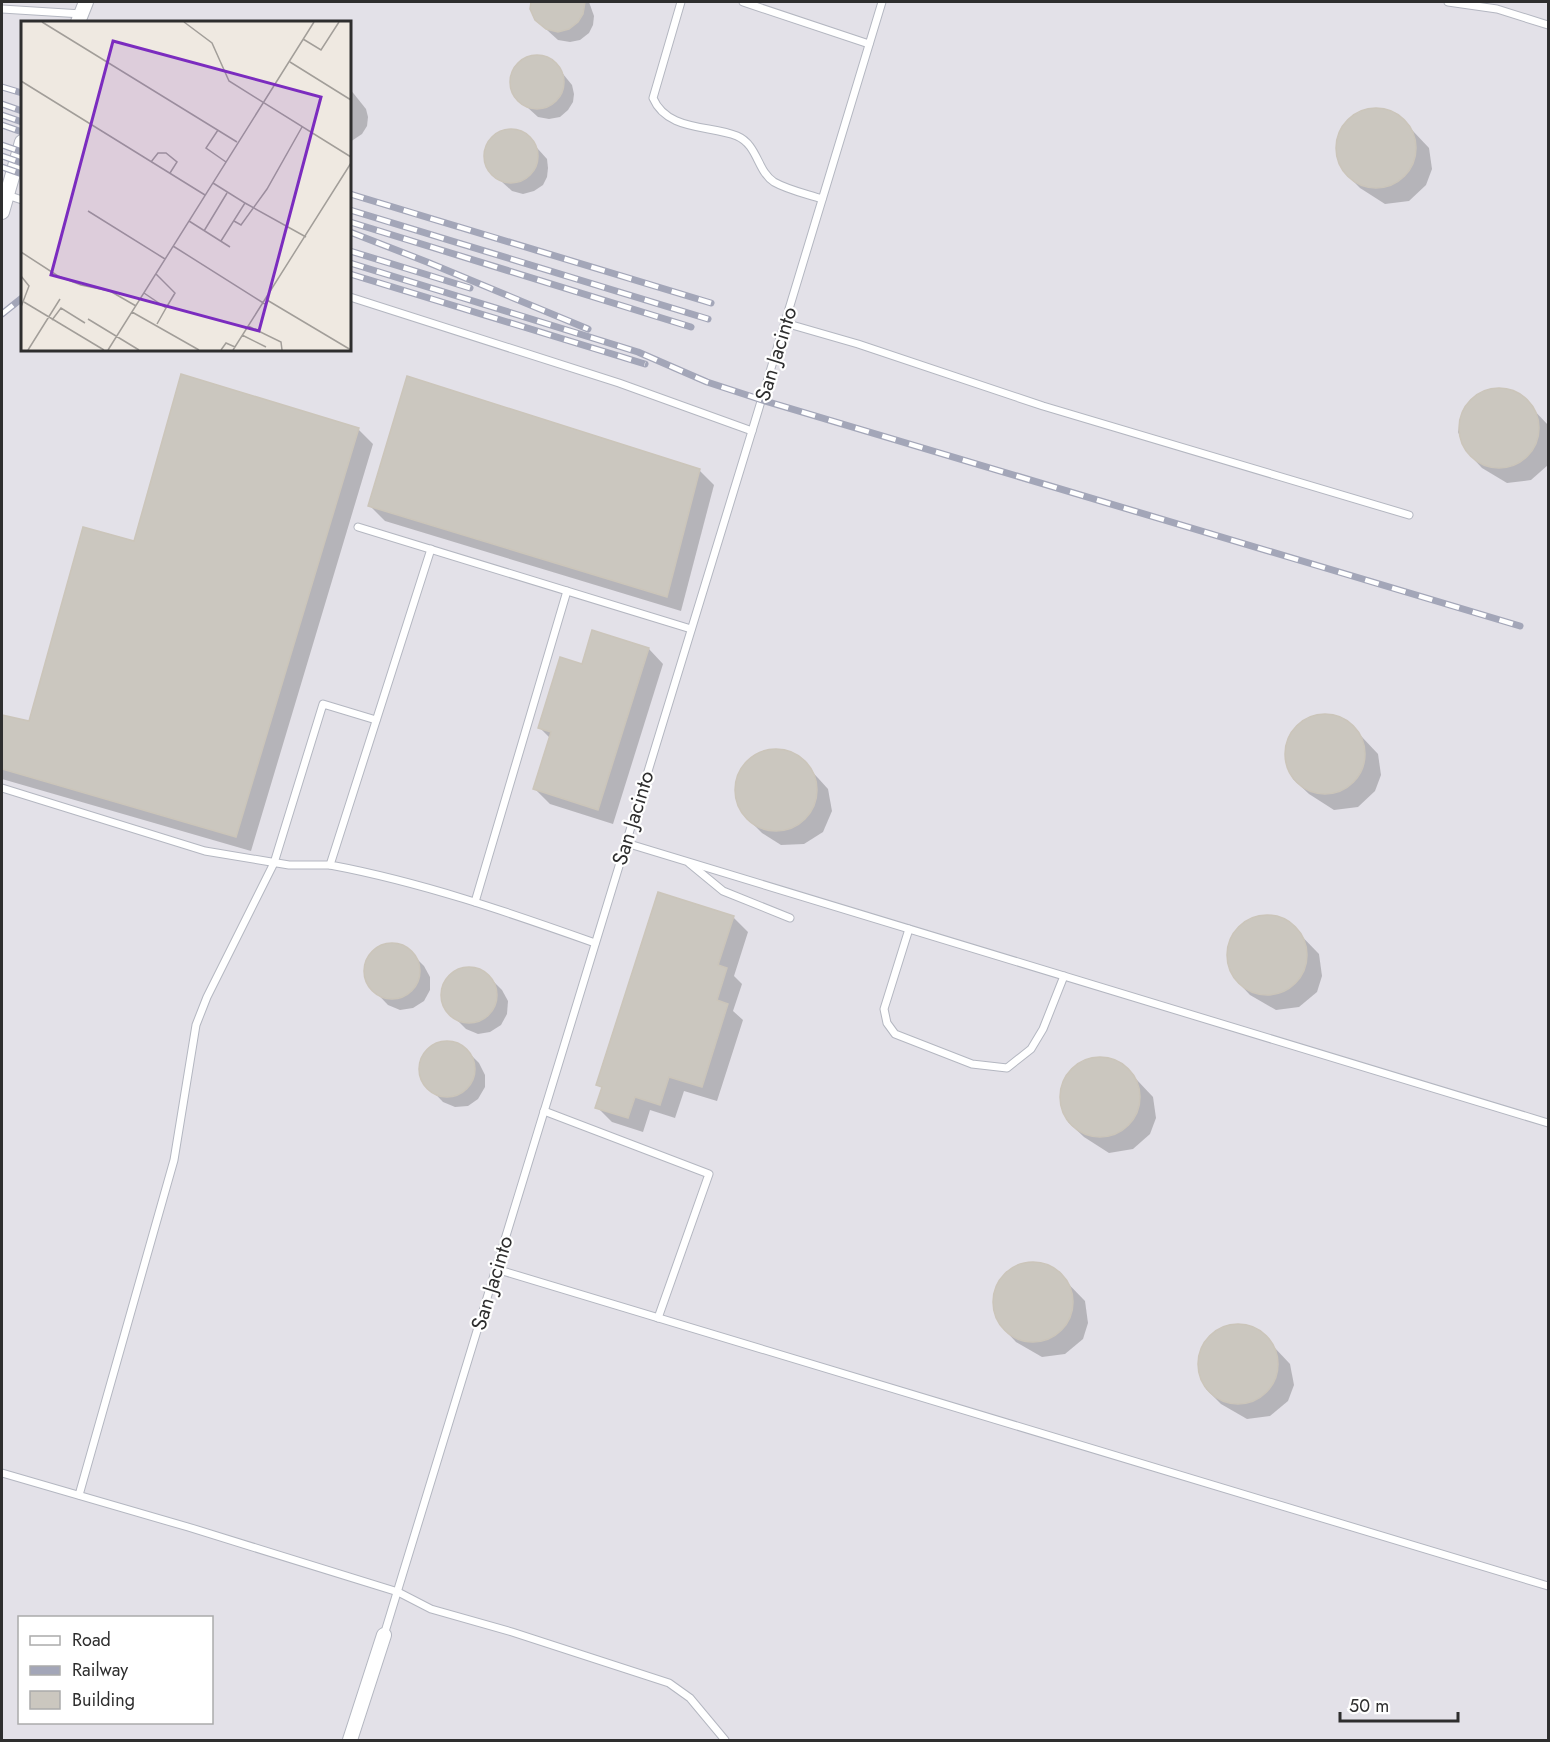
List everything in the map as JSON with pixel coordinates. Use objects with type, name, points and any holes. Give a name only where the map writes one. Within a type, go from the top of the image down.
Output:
[{"type":"street","points":[[2,212],[21,146]]},
{"type":"street","points":[[350,1740],[384,1635]]},
{"type":"lane","points":[[681,2],[653,98],[655,104],[661,111],[678,122],[737,136],[752,148],[766,174],[774,182],[822,200]]},
{"type":"lane","points":[[743,2],[869,44]]},
{"type":"lane","name":"San Jacinto","points":[[384,1635],[882,2]]},
{"type":"lane","points":[[1448,2],[1497,9],[1548,25]]},
{"type":"lane","points":[[2,9],[82,13]]},
{"type":"lane","points":[[7,195],[21,200]]},
{"type":"lane","points":[[351,297],[620,382],[752,431]]},
{"type":"lane","points":[[785,323],[858,344],[1043,406],[1409,515]]},
{"type":"lane","points":[[358,527],[691,629]]},
{"type":"lane","points":[[330,865],[431,549]]},
{"type":"lane","points":[[475,902],[567,591]]},
{"type":"lane","points":[[79,1495],[174,1160],[196,1025],[207,997],[273,863],[322,704],[376,720]]},
{"type":"lane","points":[[2,788],[205,851],[289,866],[330,865],[376,874],[475,902],[595,943]]},
{"type":"lane","points":[[626,843],[1548,1123]]},
{"type":"lane","points":[[687,862],[723,891],[790,918]]},
{"type":"lane","points":[[909,929],[884,1009],[887,1023],[895,1034],[972,1064],[1007,1068],[1031,1049],[1043,1029],[1064,976]]},
{"type":"lane","points":[[544,1111],[709,1174],[658,1318]]},
{"type":"lane","points":[[496,1269],[1548,1586]]},
{"type":"lane","points":[[2,1473],[398,1592],[431,1609],[512,1632],[669,1683],[690,1698],[725,1740]]},
{"type":"shaded area","points":[[2,2],[1548,2],[1548,1740],[2,1740]]},
{"type":"building","points":[[531,2],[585,2],[583,14],[578,22],[569,29],[558,32],[546,29],[535,20],[530,9]]},
{"type":"building","points":[[537,55],[547,57],[556,63],[562,72],[564,82],[562,92],[556,101],[547,107],[537,109],[527,107],[518,101],[512,92],[510,82],[512,72],[518,63],[527,57]]},
{"type":"building","points":[[1368,108],[1384,108],[1405,119],[1416,140],[1416,156],[1405,177],[1384,188],[1368,188],[1354,182],[1342,170],[1336,156],[1336,140],[1342,126],[1354,114]]},
{"type":"building","points":[[511,129],[521,131],[530,137],[536,146],[538,156],[536,166],[530,175],[521,181],[511,183],[501,181],[492,175],[486,166],[484,156],[486,146],[492,137],[501,131]]},
{"type":"building","points":[[181,374],[359,428],[236,837],[2,769],[2,715],[29,721],[83,527],[134,541]]},
{"type":"building","points":[[407,376],[700,469],[667,597],[368,506]]},
{"type":"building","points":[[1491,388],[1507,388],[1528,399],[1539,420],[1539,436],[1528,457],[1507,468],[1491,468],[1477,462],[1465,450],[1459,436],[1459,420],[1465,406],[1477,394]]},
{"type":"building","points":[[592,630],[649,648],[598,810],[533,789],[551,732],[538,728],[560,657],[582,664]]},
{"type":"building","points":[[1317,714],[1333,714],[1354,725],[1365,746],[1365,762],[1354,783],[1333,794],[1317,794],[1303,788],[1291,776],[1285,762],[1285,746],[1291,732],[1303,720]]},
{"type":"building","points":[[776,749],[792,753],[805,761],[813,774],[817,790],[813,806],[805,819],[792,827],[776,831],[760,827],[747,819],[739,806],[735,790],[739,774],[747,761],[760,753]]},
{"type":"building","points":[[658,892],[734,916],[718,965],[727,968],[717,1000],[728,1004],[702,1087],[669,1077],[660,1105],[635,1097],[628,1118],[595,1108],[602,1087],[596,1085]]},
{"type":"building","points":[[1259,915],[1275,915],[1296,926],[1307,947],[1307,963],[1296,984],[1275,995],[1259,995],[1245,989],[1233,977],[1227,963],[1227,947],[1233,933],[1245,921]]},
{"type":"building","points":[[392,943],[403,945],[412,951],[418,960],[420,971],[418,982],[412,991],[403,997],[392,999],[381,997],[372,991],[366,982],[364,971],[366,960],[372,951],[381,945]]},
{"type":"building","points":[[469,967],[480,969],[489,975],[495,984],[497,995],[495,1006],[489,1015],[480,1021],[469,1023],[458,1021],[449,1015],[443,1006],[441,995],[443,984],[449,975],[458,969]]},
{"type":"building","points":[[447,1041],[458,1043],[467,1049],[473,1058],[475,1069],[473,1080],[467,1089],[458,1095],[447,1097],[436,1095],[427,1089],[421,1080],[419,1069],[421,1058],[427,1049],[436,1043]]},
{"type":"building","points":[[1092,1057],[1108,1057],[1129,1068],[1140,1089],[1140,1105],[1129,1126],[1108,1137],[1092,1137],[1078,1131],[1066,1119],[1060,1105],[1060,1089],[1066,1075],[1078,1063]]},
{"type":"building","points":[[1025,1262],[1041,1262],[1062,1273],[1073,1294],[1073,1310],[1062,1331],[1041,1342],[1025,1342],[1011,1336],[999,1324],[993,1310],[993,1294],[999,1280],[1011,1268]]},
{"type":"building","points":[[1230,1324],[1246,1324],[1267,1335],[1278,1356],[1278,1372],[1267,1393],[1246,1404],[1230,1404],[1216,1398],[1204,1386],[1198,1372],[1198,1356],[1204,1342],[1216,1330]]},
{"type":"railway","points":[[2,87],[21,93]]},
{"type":"railway","points":[[2,104],[21,111]]},
{"type":"railway","points":[[2,115],[21,122]]},
{"type":"railway","points":[[2,125],[21,132]]},
{"type":"railway","points":[[2,145],[21,152]]},
{"type":"railway","points":[[2,156],[21,163]]},
{"type":"railway","points":[[2,167],[21,174]]},
{"type":"railway","points":[[351,194],[711,303]]},
{"type":"railway","points":[[351,210],[708,319]]},
{"type":"railway","points":[[351,222],[691,327]]},
{"type":"railway","points":[[351,232],[588,329]]},
{"type":"railway","points":[[351,251],[470,288]]},
{"type":"railway","points":[[351,263],[638,352],[707,382],[762,400],[1520,626]]},
{"type":"railway","points":[[351,274],[645,364]]},
{"type":"railway","points":[[2,314],[21,299]]}]
